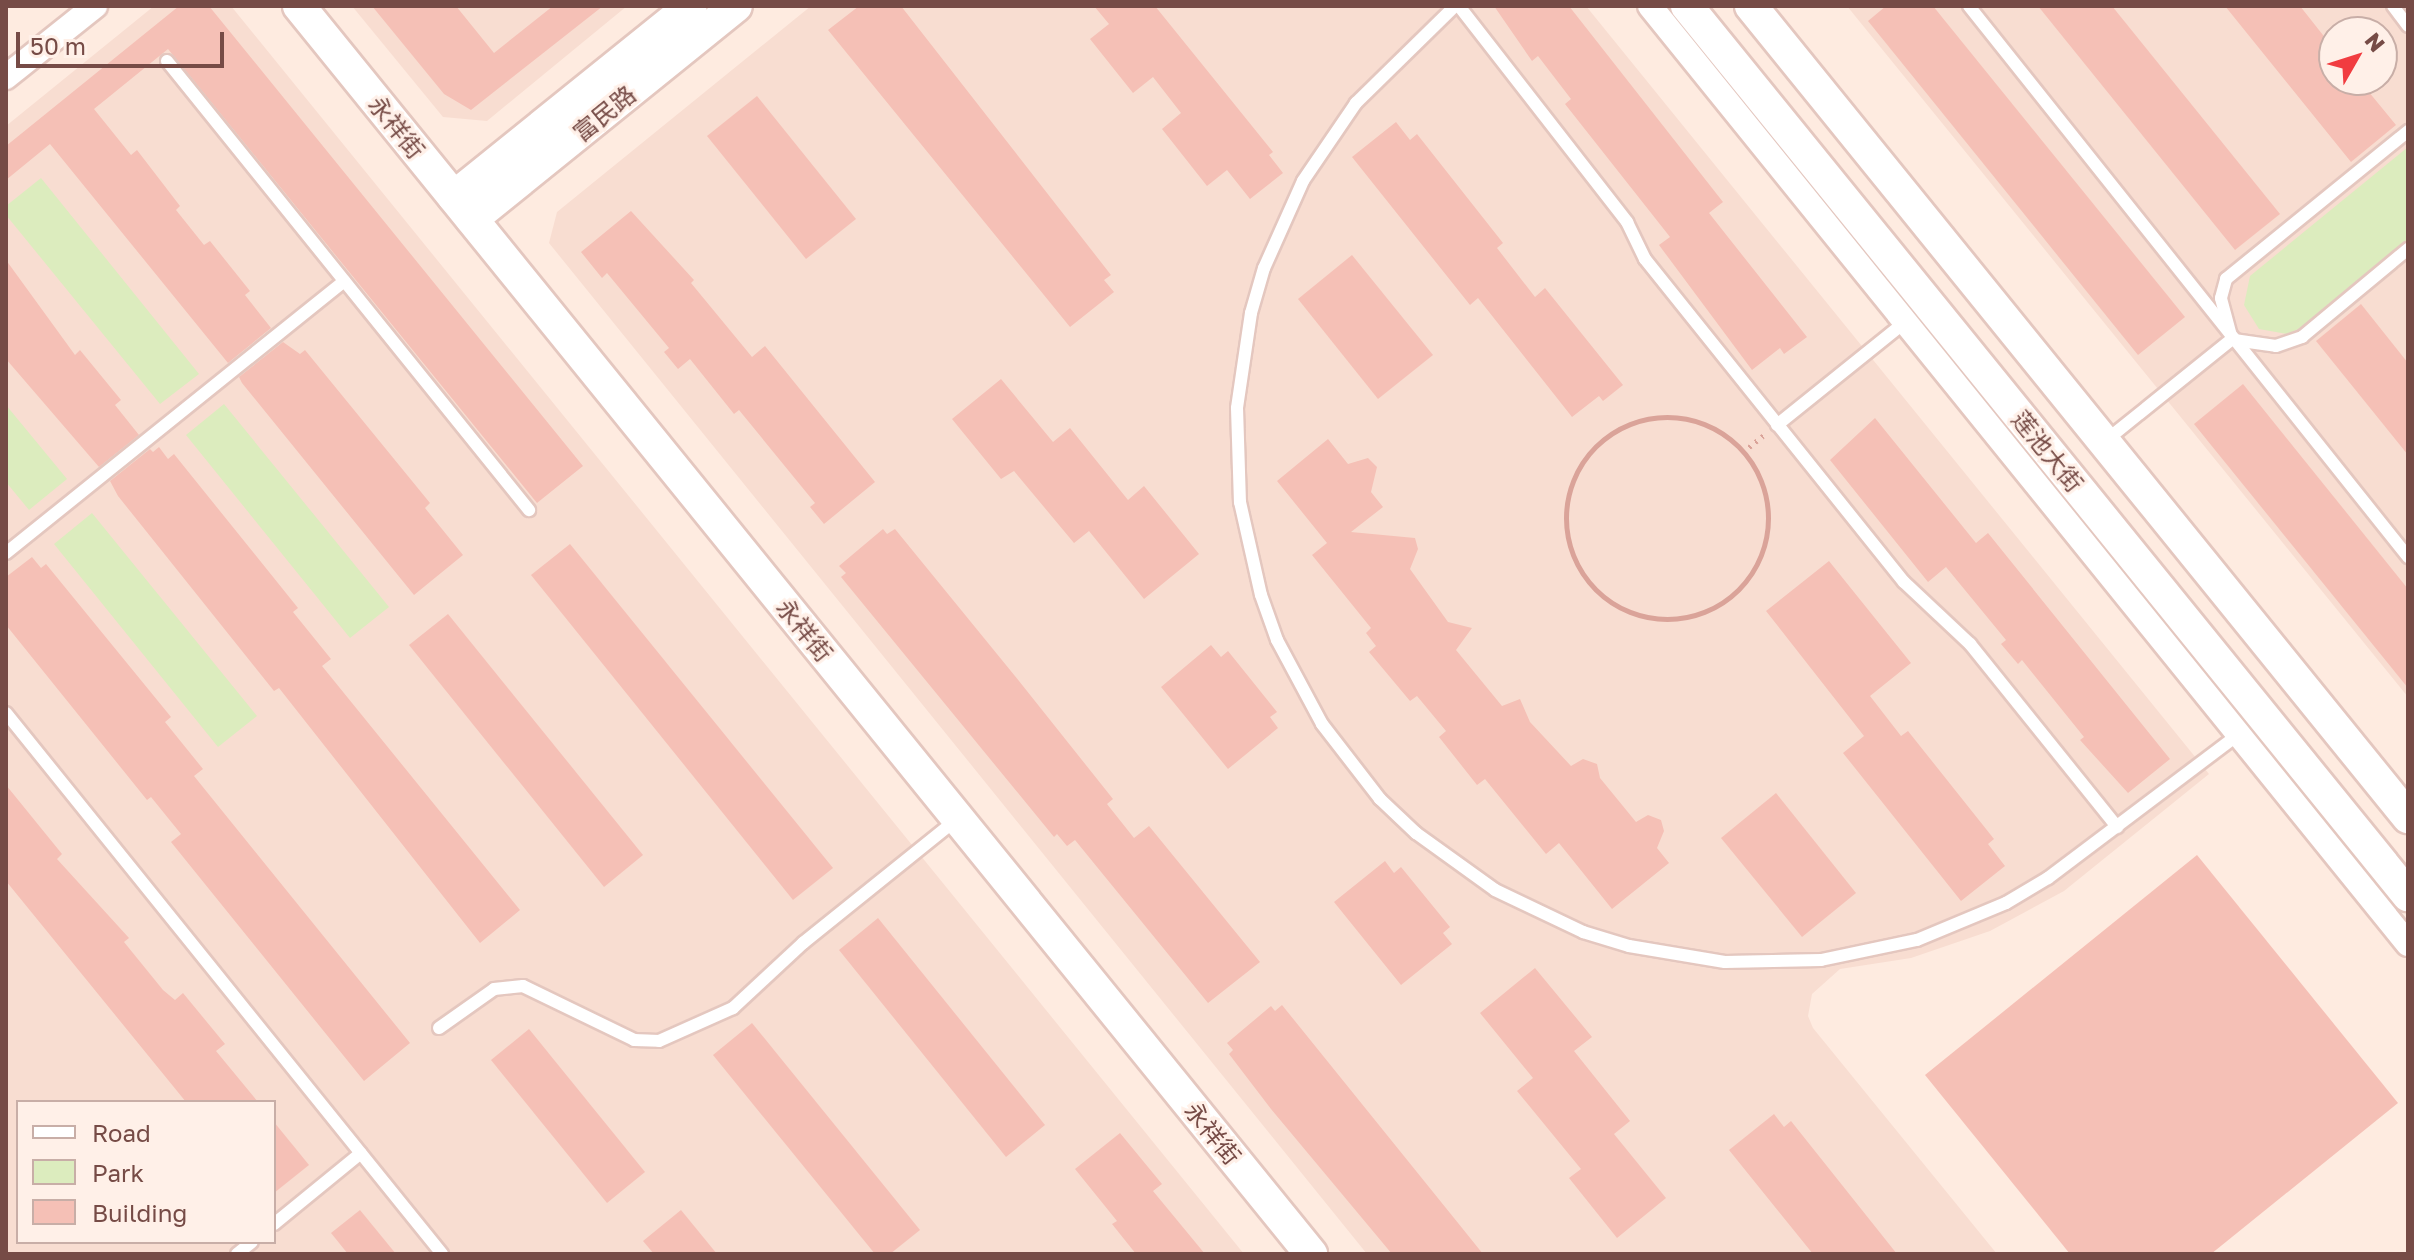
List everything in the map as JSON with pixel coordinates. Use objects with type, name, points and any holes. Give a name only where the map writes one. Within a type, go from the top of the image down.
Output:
[{"type":"street","points":[[6,77],[95,6]]},
{"type":"street","name":"永祥街","points":[[299,6],[1311,1254]]},
{"type":"street","name":"富民路","points":[[463,208],[691,6]]},
{"type":"street","name":"富民路","points":[[463,208],[736,6]]},
{"type":"street","points":[[1650,6],[2408,944]]},
{"type":"street","name":"莲池大街","points":[[1687,6],[2408,895]]},
{"type":"street","name":"莲池大街","points":[[1751,6],[2408,817]]},
{"type":"lane","points":[[2117,827],[1970,644],[1904,582],[1777,425],[1645,259],[1627,222],[1457,6],[1356,103],[1303,181],[1264,268],[1242,360],[1237,455],[1253,565],[1298,683],[1350,763],[1416,833],[1527,907],[1629,946],[1725,962],[1821,960],[1917,940],[2006,903],[2117,827],[2239,734]]},
{"type":"lane","points":[[1969,6],[2408,557]]},
{"type":"lane","points":[[2393,6],[2408,26]]},
{"type":"lane","points":[[167,61],[529,510]]},
{"type":"lane","points":[[2232,339],[2221,298],[2226,279],[2408,131]]},
{"type":"lane","points":[[2104,442],[2232,339],[2276,346],[2302,337],[2408,249]]},
{"type":"lane","points":[[6,553],[344,281]]},
{"type":"lane","points":[[1777,425],[1905,322]]},
{"type":"lane","points":[[6,713],[442,1254]]},
{"type":"lane","points":[[439,1028],[494,989],[523,986],[634,1040],[659,1041],[733,1008],[803,943],[958,818]]},
{"type":"lane","points":[[276,1222],[361,1153]]},
{"type":"path","points":[[1666,418],[1706,426],[1740,449],[1762,484],[1768,525],[1757,564],[1746,582],[1712,609],[1670,619],[1628,611],[1609,601],[1580,570],[1567,530],[1571,488],[1592,451],[1626,426],[1666,418]]},
{"type":"shaded area","points":[[154,6],[231,6],[1244,1254],[6,1254],[6,126]]},
{"type":"shaded area","points":[[352,6],[627,6],[487,121],[443,117]]},
{"type":"shaded area","points":[[811,6],[1586,6],[2209,774],[2064,891],[1990,931],[1911,958],[1840,969],[1812,994],[1808,1016],[1813,1028],[1997,1254],[1367,1254],[549,243],[557,212]]},
{"type":"shaded area","points":[[1847,6],[2408,6],[2408,697]]},
{"type":"green space","points":[[2408,147],[2408,241],[2312,323],[2287,334],[2259,329],[2244,305],[2250,276]]},
{"type":"green space","points":[[41,178],[199,374],[160,404],[6,215],[6,206]]},
{"type":"green space","points":[[224,404],[389,607],[350,638],[186,435]]},
{"type":"green space","points":[[6,405],[67,479],[29,510],[6,482]]},
{"type":"green space","points":[[92,513],[257,716],[218,747],[54,544]]},
{"type":"building","points":[[179,6],[209,6],[583,466],[537,503],[168,49],[94,109],[131,155],[137,150],[180,206],[176,210],[204,245],[210,241],[250,291],[245,295],[271,328],[228,363],[50,144],[6,180],[6,146]]},
{"type":"building","points":[[372,6],[456,6],[494,53],[553,6],[603,6],[471,110],[444,94]]},
{"type":"building","points":[[859,6],[901,6],[1111,275],[1104,280],[1114,292],[1070,327],[828,30]]},
{"type":"building","points":[[1094,6],[1155,6],[1273,152],[1269,155],[1283,173],[1250,199],[1227,170],[1207,186],[1162,129],[1181,113],[1153,77],[1133,93],[1090,39],[1109,24]]},
{"type":"building","points":[[1494,6],[1569,6],[1723,202],[1709,213],[1807,337],[1784,354],[1780,348],[1752,370],[1659,245],[1670,237],[1565,104],[1571,99],[1538,56],[1532,61]]},
{"type":"building","points":[[1886,6],[1933,6],[2185,317],[2138,355],[1868,21]]},
{"type":"building","points":[[2038,6],[2112,6],[2280,214],[2235,250]]},
{"type":"building","points":[[2225,6],[2300,6],[2318,29],[2318,96],[2372,96],[2396,125],[2351,162]]},
{"type":"building","points":[[757,96],[856,219],[806,259],[707,136]]},
{"type":"building","points":[[1396,122],[1410,140],[1417,134],[1503,243],[1497,248],[1535,297],[1545,288],[1623,385],[1603,401],[1599,396],[1572,417],[1478,298],[1470,305],[1352,157]]},
{"type":"building","points":[[631,211],[694,280],[691,283],[752,357],[765,346],[875,482],[824,524],[810,507],[815,503],[739,410],[734,414],[690,359],[678,369],[664,352],[669,348],[607,273],[602,278],[581,252]]},
{"type":"building","points":[[1352,255],[1433,355],[1378,399],[1298,299]]},
{"type":"building","points":[[6,260],[75,355],[80,350],[121,400],[115,405],[139,435],[99,467],[6,359]]},
{"type":"building","points":[[2361,304],[2408,363],[2408,455],[2316,341]]},
{"type":"building","points":[[283,342],[300,354],[305,350],[430,503],[425,508],[463,555],[414,595],[242,383],[239,377]]},
{"type":"building","points":[[1001,379],[1053,442],[1070,428],[1128,500],[1144,486],[1199,554],[1144,599],[1089,531],[1074,543],[1014,471],[1001,479],[952,419]]},
{"type":"building","points":[[2243,384],[2408,589],[2408,688],[2194,424]]},
{"type":"building","points":[[1875,418],[1976,543],[1988,533],[2170,759],[2128,793],[2080,740],[2084,737],[2022,660],[2018,664],[2001,644],[2006,640],[1946,567],[1928,582],[1830,460]]},
{"type":"building","points":[[1328,439],[1348,464],[1368,458],[1377,467],[1371,492],[1383,507],[1351,532],[1415,538],[1418,549],[1410,569],[1448,622],[1472,628],[1456,650],[1502,706],[1520,699],[1530,722],[1571,766],[1583,759],[1597,764],[1600,778],[1636,822],[1648,815],[1661,820],[1664,831],[1657,848],[1669,863],[1612,909],[1559,843],[1546,854],[1485,779],[1477,785],[1439,737],[1446,731],[1417,696],[1410,701],[1369,652],[1376,646],[1366,633],[1371,628],[1312,555],[1327,543],[1277,481]]},
{"type":"building","points":[[159,447],[168,459],[174,454],[298,608],[293,612],[331,659],[322,666],[520,910],[480,943],[279,688],[274,691],[118,496],[110,481],[150,449],[153,452]]},
{"type":"building","points":[[883,529],[887,534],[895,529],[1019,681],[1113,799],[1107,804],[1134,838],[1149,826],[1260,962],[1208,1003],[1075,840],[1067,846],[1057,834],[1054,837],[841,577],[846,573],[839,566]]},
{"type":"building","points":[[570,544],[833,868],[793,900],[531,575]]},
{"type":"building","points":[[32,557],[41,568],[46,564],[171,717],[165,722],[203,769],[194,776],[410,1043],[364,1081],[171,842],[181,834],[151,797],[147,800],[6,625],[6,577]]},
{"type":"building","points":[[1829,561],[1911,663],[1870,696],[1901,736],[1908,731],[1994,839],[1988,844],[2005,866],[1961,901],[1843,753],[1864,736],[1766,611]]},
{"type":"building","points":[[448,614],[643,855],[604,887],[409,645]]},
{"type":"building","points":[[1211,645],[1221,657],[1228,651],[1277,712],[1270,717],[1278,728],[1228,769],[1161,687]]},
{"type":"building","points":[[6,785],[62,854],[57,859],[129,938],[124,942],[163,990],[175,1000],[183,993],[225,1044],[216,1051],[256,1100],[184,1100],[6,881]]},
{"type":"building","points":[[1776,793],[1856,893],[1802,937],[1721,838]]},
{"type":"building","points":[[2197,855],[2398,1103],[2211,1254],[2070,1254],[1925,1075]]},
{"type":"building","points":[[1385,861],[1394,873],[1401,867],[1450,927],[1443,933],[1452,944],[1401,985],[1334,902]]},
{"type":"building","points":[[878,918],[1045,1125],[1006,1157],[839,950]]},
{"type":"building","points":[[1535,968],[1592,1037],[1574,1051],[1630,1121],[1614,1134],[1666,1198],[1617,1238],[1569,1178],[1581,1169],[1517,1091],[1533,1078],[1480,1013]]},
{"type":"building","points":[[1282,1005],[1483,1254],[1392,1254],[1271,1109],[1229,1054],[1233,1050],[1227,1043],[1271,1006],[1275,1011]]},
{"type":"building","points":[[752,1023],[920,1230],[890,1254],[875,1254],[713,1055]]},
{"type":"building","points":[[529,1029],[645,1172],[607,1203],[491,1060]]},
{"type":"building","points":[[1774,1114],[1784,1127],[1791,1121],[1897,1254],[1813,1254],[1729,1150]]},
{"type":"building","points":[[276,1124],[309,1165],[276,1191]]},
{"type":"building","points":[[1120,1133],[1162,1184],[1153,1191],[1205,1254],[1136,1254],[1112,1224],[1117,1221],[1075,1169]]},
{"type":"building","points":[[360,1210],[396,1254],[348,1254],[331,1233]]},
{"type":"building","points":[[681,1210],[717,1254],[654,1254],[643,1241]]}]
